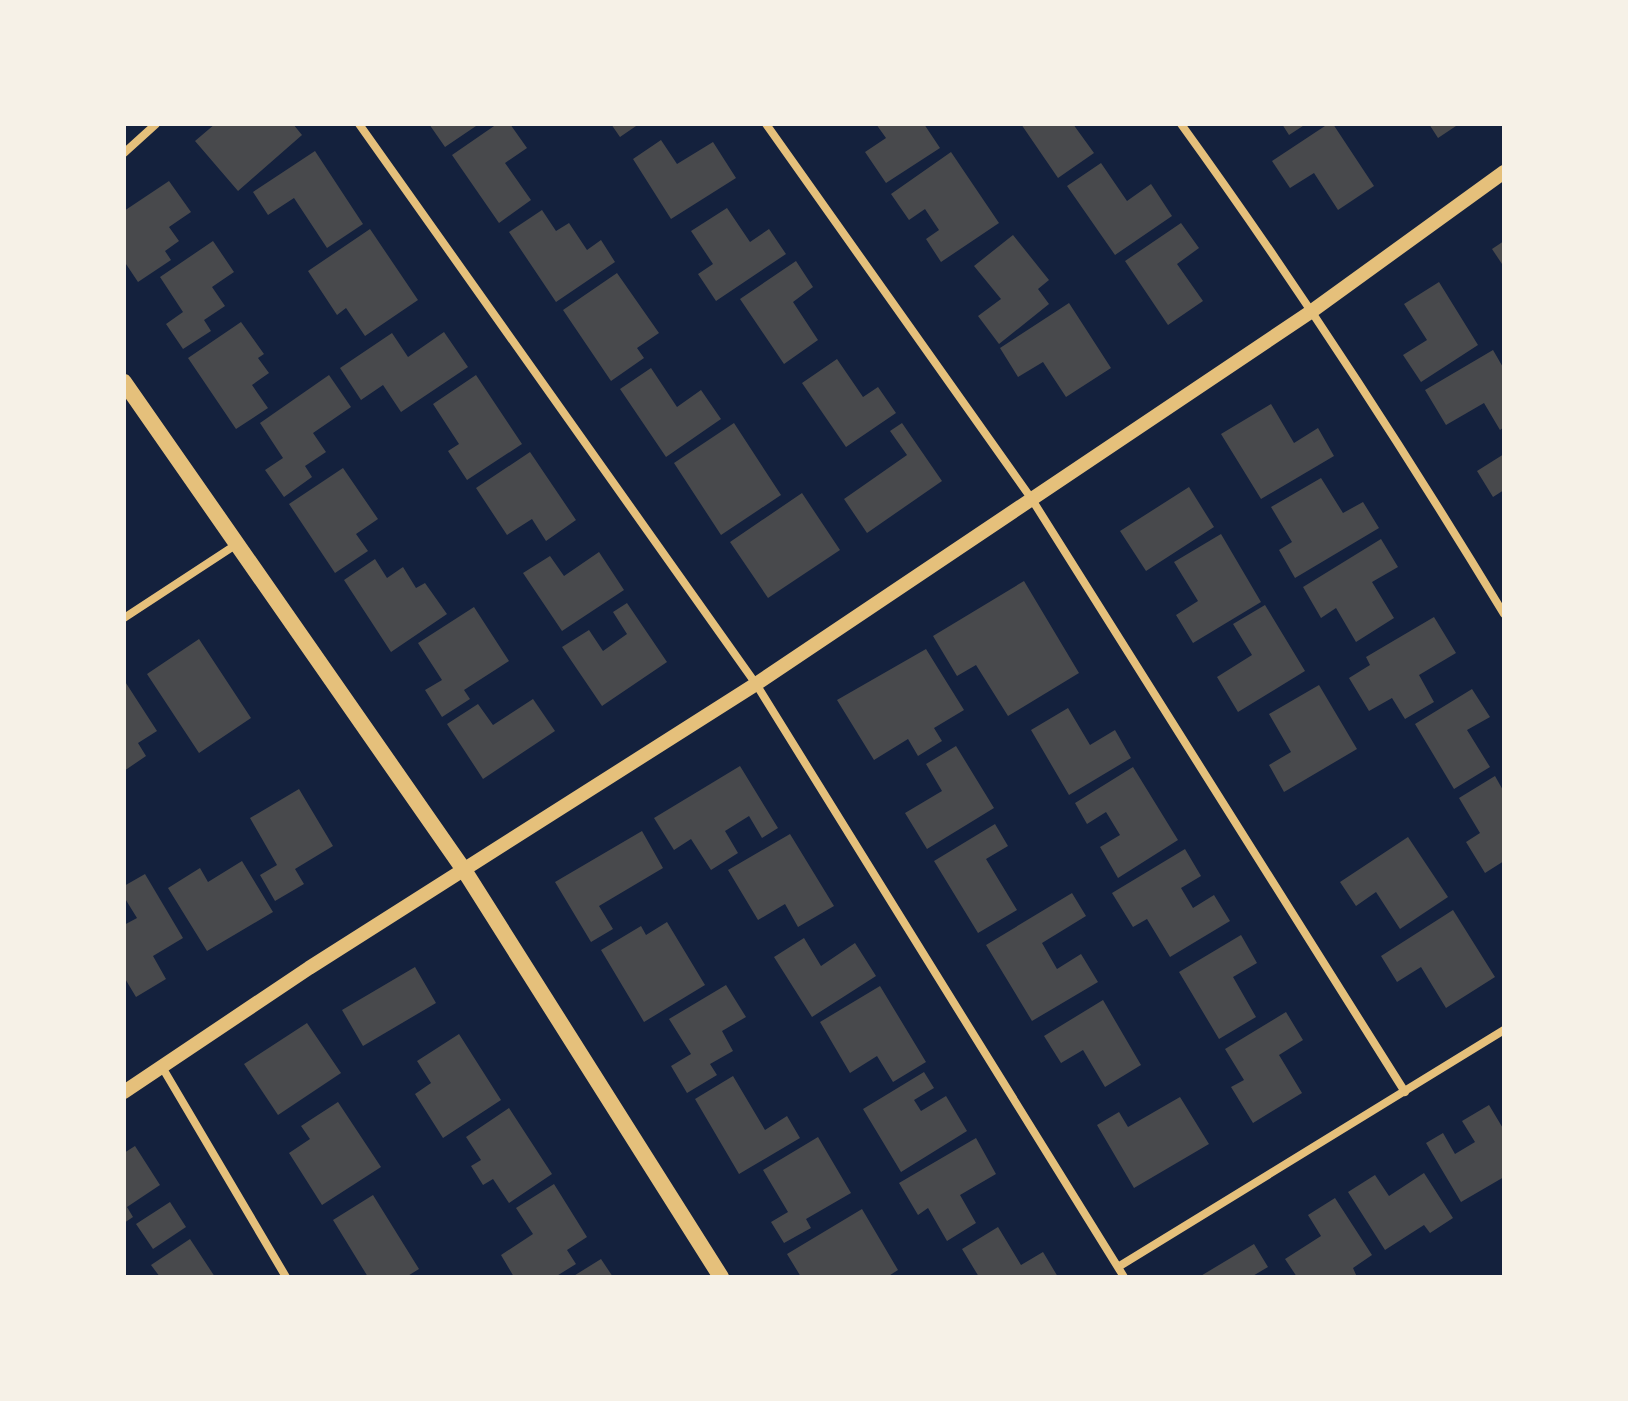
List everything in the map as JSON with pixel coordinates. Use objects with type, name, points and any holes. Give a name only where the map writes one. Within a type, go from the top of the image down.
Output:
[{"type":"main road","points":[[124,382],[464,870],[721,1277]]},
{"type":"street","points":[[124,153],[156,124]]},
{"type":"street","points":[[359,124],[756,684],[1124,1277]]},
{"type":"street","points":[[766,124],[1031,498],[1405,1092]]},
{"type":"street","points":[[1181,124],[1312,311],[1414,466],[1504,614]]},
{"type":"street","points":[[124,1092],[756,684],[1312,311],[1504,172]]},
{"type":"street","points":[[124,618],[239,543]]},
{"type":"street","points":[[1118,1267],[1504,1030]]},
{"type":"street","points":[[162,1067],[286,1277]]},
{"type":"building","points":[[215,124],[293,124],[302,135],[238,191],[195,141]]},
{"type":"building","points":[[429,124],[479,124],[445,147]]},
{"type":"building","points":[[497,124],[510,124],[527,148],[505,163],[531,200],[499,223],[452,155]]},
{"type":"building","points":[[611,124],[639,124],[620,137]]},
{"type":"building","points":[[876,124],[924,124],[940,148],[886,183],[865,152],[886,138]]},
{"type":"building","points":[[1021,124],[1073,124],[1094,153],[1058,178]]},
{"type":"building","points":[[1282,124],[1306,124],[1289,135]]},
{"type":"building","points":[[1328,124],[1333,124],[1374,186],[1338,210],[1314,173],[1290,188],[1272,161]]},
{"type":"building","points":[[1429,124],[1459,124],[1438,138]]},
{"type":"building","points":[[661,140],[677,164],[713,142],[736,178],[671,219],[633,159]]},
{"type":"building","points":[[315,151],[363,224],[327,248],[294,198],[268,215],[253,192]]},
{"type":"building","points":[[951,152],[999,223],[941,262],[926,239],[939,230],[925,209],[909,220],[891,194]]},
{"type":"building","points":[[1101,163],[1127,201],[1151,184],[1172,216],[1115,255],[1067,186]]},
{"type":"building","points":[[169,181],[191,212],[169,227],[179,241],[165,251],[171,260],[138,282],[124,261],[124,211]]},
{"type":"building","points":[[727,208],[750,242],[769,229],[786,254],[716,301],[698,274],[713,264],[691,231]]},
{"type":"building","points":[[542,210],[556,231],[569,223],[587,250],[601,240],[615,262],[556,302],[509,232]]},
{"type":"building","points":[[1181,223],[1199,248],[1177,264],[1203,301],[1168,325],[1125,261]]},
{"type":"building","points":[[370,229],[418,300],[365,336],[346,308],[337,315],[308,271]]},
{"type":"building","points":[[1013,235],[1049,280],[1038,289],[1049,304],[999,344],[978,316],[1001,299],[974,266]]},
{"type":"building","points":[[213,241],[234,272],[212,287],[225,306],[204,320],[211,331],[183,349],[166,324],[183,312],[160,277]]},
{"type":"building","points":[[1504,241],[1504,267],[1492,249]]},
{"type":"building","points":[[796,261],[813,287],[793,302],[818,340],[784,364],[740,299]]},
{"type":"building","points":[[617,273],[659,333],[637,348],[644,358],[611,381],[563,310]]},
{"type":"building","points":[[1439,282],[1478,345],[1421,382],[1403,355],[1427,340],[1404,304]]},
{"type":"building","points":[[1069,303],[1111,368],[1066,397],[1043,362],[1018,377],[1000,348]]},
{"type":"building","points":[[241,322],[264,354],[258,358],[269,373],[252,385],[268,408],[236,429],[188,358]]},
{"type":"building","points":[[444,332],[468,367],[401,412],[383,385],[361,400],[340,368],[392,333],[408,357]]},
{"type":"building","points":[[1493,350],[1504,369],[1504,427],[1500,430],[1484,403],[1446,425],[1425,390]]},
{"type":"building","points":[[837,359],[863,397],[878,387],[896,413],[846,447],[802,383]]},
{"type":"building","points":[[651,368],[677,407],[701,390],[721,419],[666,457],[620,389]]},
{"type":"building","points":[[329,375],[351,407],[313,433],[326,452],[305,466],[312,477],[284,497],[265,470],[283,458],[260,423]]},
{"type":"building","points":[[476,375],[522,444],[467,480],[448,451],[459,444],[433,404]]},
{"type":"building","points":[[1271,404],[1294,443],[1318,428],[1334,456],[1261,499],[1221,434]]},
{"type":"building","points":[[734,423],[781,495],[721,535],[674,463]]},
{"type":"building","points":[[902,423],[942,481],[867,533],[844,499],[907,455],[890,431]]},
{"type":"building","points":[[530,452],[576,520],[546,541],[532,519],[507,535],[476,488]]},
{"type":"building","points":[[1504,454],[1504,490],[1493,497],[1477,471]]},
{"type":"building","points":[[343,468],[378,519],[356,534],[368,551],[335,573],[289,504]]},
{"type":"building","points":[[1321,478],[1343,513],[1363,502],[1379,528],[1295,578],[1279,550],[1292,542],[1271,507]]},
{"type":"building","points":[[1189,487],[1214,527],[1146,571],[1120,531]]},
{"type":"building","points":[[802,493],[840,550],[768,598],[730,542]]},
{"type":"building","points":[[1221,534],[1261,602],[1193,643],[1176,615],[1198,601],[1174,562]]},
{"type":"building","points":[[1381,539],[1398,567],[1372,582],[1394,618],[1356,642],[1336,608],[1321,618],[1303,587]]},
{"type":"building","points":[[599,552],[624,590],[562,631],[523,573],[550,556],[564,576]]},
{"type":"building","points":[[375,559],[387,578],[403,567],[416,588],[425,583],[447,614],[391,652],[344,580]]},
{"type":"building","points":[[1024,581],[1079,673],[1008,716],[976,665],[957,676],[933,636]]},
{"type":"building","points":[[627,603],[667,662],[602,706],[562,647],[589,630],[603,651],[627,634],[613,612]]},
{"type":"building","points":[[1265,605],[1305,671],[1238,712],[1217,677],[1252,655],[1233,624]]},
{"type":"building","points":[[474,607],[509,661],[464,690],[470,699],[442,717],[425,690],[442,680],[418,643]]},
{"type":"building","points":[[1434,617],[1456,653],[1419,675],[1434,702],[1405,719],[1392,698],[1369,711],[1349,678],[1370,665],[1366,657]]},
{"type":"building","points":[[199,639],[251,718],[199,753],[147,674]]},
{"type":"building","points":[[926,649],[964,710],[934,728],[942,741],[918,756],[908,739],[874,760],[837,700]]},
{"type":"building","points":[[124,680],[157,731],[138,743],[146,756],[124,771]]},
{"type":"building","points":[[1319,685],[1357,749],[1284,792],[1269,765],[1291,752],[1269,714]]},
{"type":"building","points":[[1472,689],[1490,717],[1467,730],[1490,767],[1454,789],[1415,724]]},
{"type":"building","points":[[533,699],[555,731],[483,779],[447,724],[478,704],[493,725]]},
{"type":"building","points":[[1068,708],[1090,745],[1115,730],[1131,758],[1069,795],[1031,730]]},
{"type":"building","points":[[956,746],[994,808],[927,849],[905,813],[942,791],[926,764]]},
{"type":"building","points":[[740,766],[778,828],[762,838],[749,816],[725,831],[738,853],[711,870],[691,839],[674,850],[654,818]]},
{"type":"building","points":[[1133,767],[1178,840],[1118,878],[1100,847],[1120,835],[1106,812],[1087,824],[1075,803]]},
{"type":"building","points":[[1495,776],[1504,792],[1504,861],[1485,873],[1466,842],[1480,833],[1459,798]]},
{"type":"building","points":[[299,789],[333,846],[295,869],[304,884],[275,901],[260,875],[277,865],[250,818]]},
{"type":"building","points":[[995,824],[1008,846],[986,859],[1017,910],[978,933],[934,861]]},
{"type":"building","points":[[642,831],[663,868],[599,906],[613,929],[591,942],[555,882]]},
{"type":"building","points":[[790,834],[834,906],[798,927],[785,904],[758,920],[728,870]]},
{"type":"building","points":[[1408,837],[1448,897],[1400,929],[1376,892],[1356,906],[1340,882]]},
{"type":"building","points":[[1185,849],[1201,876],[1181,888],[1193,908],[1214,895],[1230,921],[1170,957],[1147,919],[1133,927],[1112,893]]},
{"type":"building","points":[[242,861],[273,912],[207,951],[168,888],[200,868],[208,882]]},
{"type":"building","points":[[145,874],[183,938],[153,956],[166,979],[136,997],[124,977],[124,925],[137,918],[124,897],[124,886]]},
{"type":"building","points":[[1072,893],[1086,916],[1042,943],[1057,969],[1081,954],[1098,982],[1032,1021],[986,945]]},
{"type":"building","points":[[1453,910],[1495,977],[1446,1008],[1421,967],[1397,982],[1381,956]]},
{"type":"building","points":[[667,922],[705,985],[644,1022],[601,950],[641,926],[646,935]]},
{"type":"building","points":[[1241,935],[1257,963],[1233,977],[1256,1017],[1219,1039],[1179,972]]},
{"type":"building","points":[[804,938],[821,966],[855,943],[876,976],[812,1017],[774,957]]},
{"type":"building","points":[[415,967],[436,1003],[363,1046],[342,1010]]},
{"type":"building","points":[[726,985],[746,1017],[722,1031],[733,1051],[710,1064],[717,1075],[687,1093],[671,1066],[691,1054],[669,1019]]},
{"type":"building","points":[[880,986],[926,1062],[893,1082],[877,1056],[850,1073],[820,1022]]},
{"type":"building","points":[[1103,1000],[1141,1065],[1105,1087],[1083,1050],[1061,1063],[1044,1036]]},
{"type":"building","points":[[1286,1012],[1303,1040],[1279,1055],[1302,1093],[1253,1123],[1231,1087],[1244,1080],[1225,1049]]},
{"type":"building","points":[[307,1023],[341,1073],[278,1115],[244,1064]]},
{"type":"building","points":[[459,1034],[501,1100],[443,1138],[415,1094],[431,1083],[417,1061]]},
{"type":"building","points":[[924,1072],[934,1088],[914,1100],[921,1111],[946,1096],[967,1131],[901,1172],[863,1109]]},
{"type":"building","points":[[733,1076],[765,1130],[787,1116],[800,1138],[739,1174],[695,1099]]},
{"type":"building","points":[[1180,1097],[1209,1144],[1134,1188],[1097,1125],[1119,1112],[1128,1127]]},
{"type":"building","points":[[338,1102],[381,1167],[322,1205],[289,1153],[310,1139],[301,1126]]},
{"type":"building","points":[[1489,1105],[1504,1130],[1504,1177],[1461,1202],[1426,1143],[1443,1133],[1455,1154],[1475,1142],[1462,1121]]},
{"type":"building","points":[[509,1108],[552,1174],[509,1203],[493,1179],[483,1185],[471,1166],[481,1160],[466,1137]]},
{"type":"building","points":[[818,1137],[851,1193],[806,1219],[811,1228],[784,1243],[771,1222],[788,1212],[763,1170]]},
{"type":"building","points":[[976,1138],[996,1174],[960,1195],[976,1223],[947,1241],[928,1208],[918,1215],[899,1183]]},
{"type":"building","points":[[135,1146],[160,1185],[127,1207],[133,1217],[124,1223],[124,1153]]},
{"type":"building","points":[[1424,1173],[1453,1218],[1430,1233],[1424,1225],[1385,1250],[1348,1192],[1375,1175],[1389,1196]]},
{"type":"building","points":[[554,1184],[587,1237],[567,1250],[576,1264],[555,1277],[514,1277],[501,1255],[533,1234],[516,1208]]},
{"type":"building","points":[[373,1195],[419,1269],[406,1277],[368,1277],[333,1220]]},
{"type":"building","points":[[1335,1198],[1372,1255],[1353,1268],[1357,1277],[1297,1277],[1285,1259],[1321,1236],[1308,1215]]},
{"type":"building","points":[[170,1202],[186,1227],[153,1249],[136,1224]]},
{"type":"building","points":[[862,1209],[898,1270],[887,1277],[801,1277],[787,1254]]},
{"type":"building","points":[[998,1227],[1021,1265],[1043,1252],[1058,1277],[979,1277],[962,1249]]},
{"type":"building","points":[[190,1239],[215,1277],[160,1277],[151,1265]]},
{"type":"building","points":[[1254,1244],[1268,1267],[1251,1277],[1199,1277]]},
{"type":"building","points":[[601,1259],[613,1277],[572,1277]]}]
